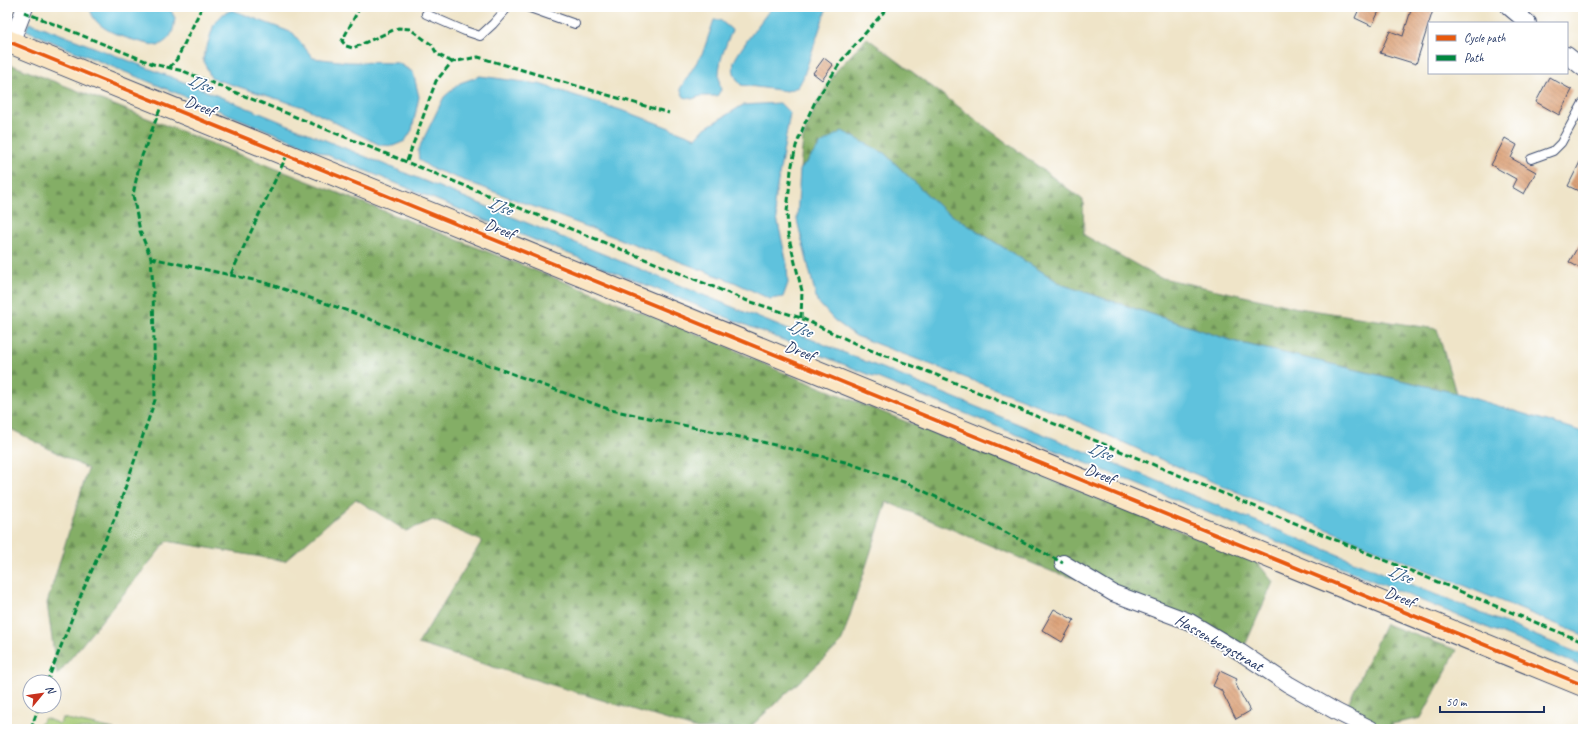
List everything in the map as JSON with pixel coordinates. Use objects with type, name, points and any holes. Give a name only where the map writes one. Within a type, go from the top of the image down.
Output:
[{"type":"main road","name":"Dreef","points":[[17,22],[415,207],[1583,685]]},
{"type":"street","points":[[1509,7],[1527,22]]},
{"type":"street","points":[[1568,56],[1583,68]]},
{"type":"street","name":"Hassenbergstraat","points":[[1064,563],[1113,593],[1190,622],[1240,652],[1288,684],[1337,712],[1371,729]]},
{"type":"lane","points":[[426,14],[480,36],[508,7]]},
{"type":"lane","points":[[527,7],[575,24]]},
{"type":"lane","points":[[1531,159],[1553,151],[1561,143],[1583,103]]},
{"type":"green space","points":[[867,38],[1083,200],[1084,235],[1158,277],[1298,308],[1437,329],[1456,393],[1236,342],[1063,285],[942,209],[884,153],[821,144],[800,170],[803,138],[818,101],[837,70]]},
{"type":"green space","points":[[7,63],[720,343],[777,370],[1257,562],[1273,582],[1243,650],[1103,586],[1053,572],[887,502],[841,643],[748,729],[697,729],[418,644],[482,541],[433,520],[406,531],[356,499],[285,561],[167,541],[57,674],[47,603],[88,469],[7,427]]},
{"type":"green space","points":[[1385,624],[1457,650],[1421,718],[1392,724],[1392,729],[1382,729],[1344,712]]},
{"type":"green space","points":[[45,718],[60,724],[62,718],[114,729],[37,729]]},
{"type":"water","points":[[90,7],[169,7],[175,18],[171,35],[158,46],[128,38],[107,29],[93,16]]},
{"type":"water","points":[[772,7],[827,7],[803,78],[798,87],[787,91],[741,85],[734,71],[733,65],[740,51]]},
{"type":"water","points":[[232,10],[293,33],[313,58],[347,62],[398,63],[413,72],[419,97],[412,130],[405,141],[393,146],[380,145],[306,108],[211,78],[203,59],[214,24],[223,14]]},
{"type":"water","points":[[714,20],[720,20],[732,30],[721,59],[719,82],[721,90],[717,96],[701,96],[692,99],[684,97],[680,89],[703,52]]},
{"type":"water","points":[[29,23],[194,86],[1583,655],[1583,667],[957,410],[527,237],[62,46],[26,30]]},
{"type":"water","points":[[480,76],[539,84],[630,113],[696,138],[705,128],[743,105],[780,103],[790,113],[774,204],[787,264],[788,283],[783,297],[770,299],[734,282],[431,168],[419,160],[418,150],[444,97],[460,83]]},
{"type":"water","points":[[842,131],[884,153],[942,209],[1063,285],[1236,342],[1456,393],[1583,432],[1583,635],[1256,500],[1153,456],[1066,416],[856,336],[834,320],[817,301],[797,220],[800,170],[821,144]]},
{"type":"building","points":[[1360,7],[1381,7],[1372,26],[1355,18]]},
{"type":"building","points":[[1412,7],[1434,7],[1428,22],[1416,64],[1380,53],[1390,31],[1403,36]]},
{"type":"building","points":[[824,58],[833,65],[822,80],[813,73]]},
{"type":"building","points":[[1549,77],[1572,90],[1559,115],[1536,102]]},
{"type":"building","points":[[1505,138],[1517,145],[1511,158],[1536,172],[1524,194],[1512,187],[1516,179],[1491,165]]},
{"type":"building","points":[[1583,156],[1583,193],[1568,186]]},
{"type":"building","points":[[1583,238],[1583,270],[1569,262]]},
{"type":"building","points":[[1054,609],[1074,620],[1062,642],[1042,630]]},
{"type":"building","points":[[1220,671],[1237,679],[1235,683],[1250,711],[1236,719],[1221,690],[1213,686]]},
{"type":"marked path","points":[[169,68],[177,59],[202,7]]},
{"type":"marked path","points":[[360,7],[342,41],[346,46],[353,48],[398,28],[410,29],[432,45],[437,54],[452,62]]},
{"type":"marked path","points":[[801,318],[802,291],[788,234],[787,212],[791,170],[796,146],[815,102],[842,60],[888,7]]},
{"type":"marked path","points":[[24,12],[153,64],[183,71],[748,301],[801,318],[865,348],[929,372],[1583,642]]},
{"type":"marked path","points":[[407,161],[436,81],[452,62],[478,57],[669,113]]},
{"type":"marked path","points":[[50,674],[81,595],[116,515],[155,400],[151,258],[140,231],[133,195],[140,161],[162,104]]},
{"type":"marked path","points":[[231,274],[287,155]]},
{"type":"marked path","points":[[151,258],[263,282],[357,314],[445,349],[611,410],[754,440],[845,462],[904,482],[960,508],[1063,563]]},
{"type":"marked path","points":[[31,729],[36,714]]},
{"type":"cycle path","points":[[7,41],[1583,685]]},
{"type":"water label","name":"IJse","points":[[200,83]]},
{"type":"water label","name":"IJse","points":[[500,206]]},
{"type":"water label","name":"IJse","points":[[800,328]]},
{"type":"water label","name":"IJse","points":[[1100,451]]},
{"type":"water label","name":"IJse","points":[[1400,574]]}]
